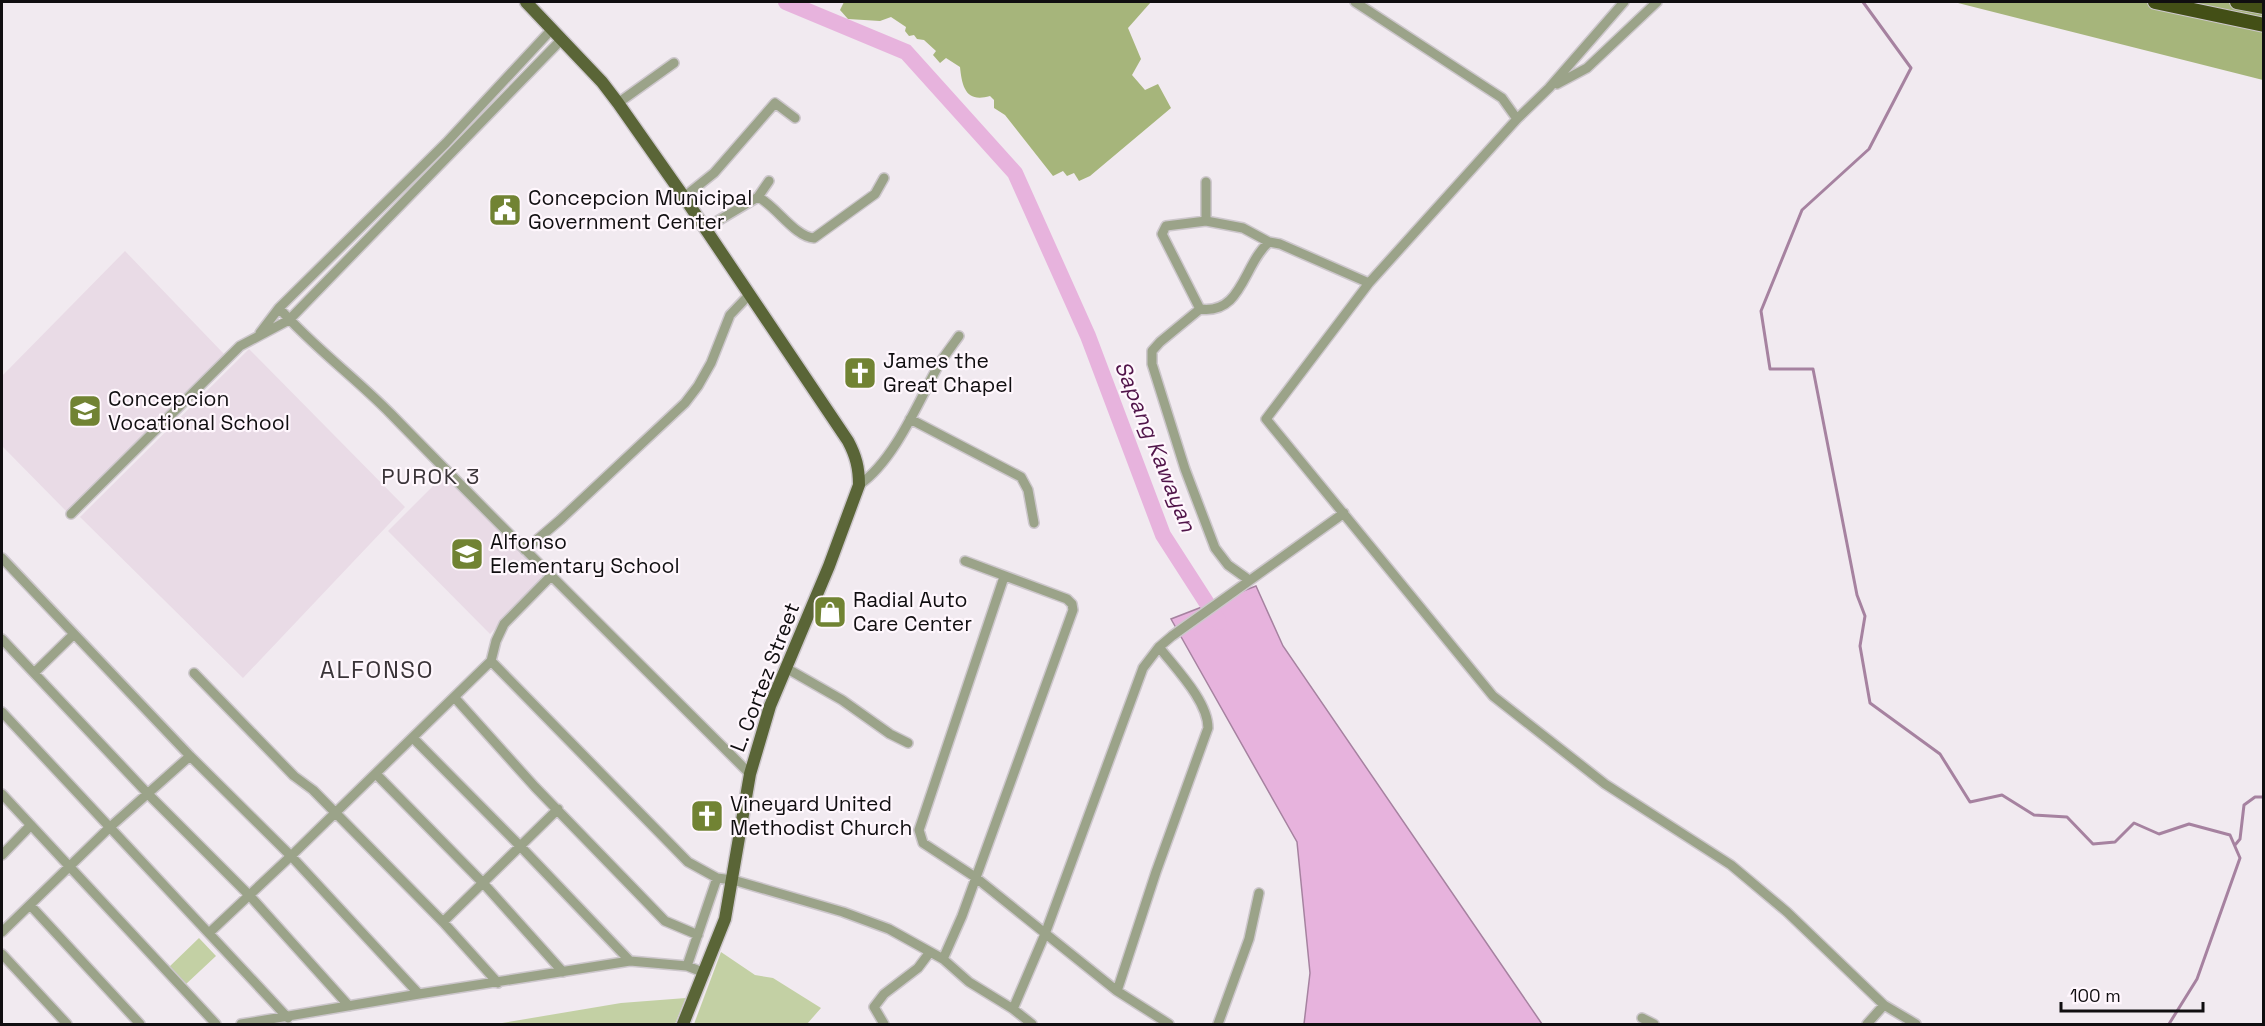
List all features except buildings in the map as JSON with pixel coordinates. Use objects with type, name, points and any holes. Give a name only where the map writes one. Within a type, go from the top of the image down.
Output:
[{"type":"highway","points":[[2155,2],[2264,25]]},
{"type":"highway","points":[[2237,2],[2264,7]]},
{"type":"main road","points":[[526,2],[602,82],[684,197],[848,441],[856,456],[859,485]]},
{"type":"main road","name":"L. Cortez Street","points":[[683,1024],[725,919],[750,774],[770,706],[829,566],[859,485]]},
{"type":"street","points":[[1355,2],[1502,98],[1517,119]]},
{"type":"street","points":[[1624,2],[1549,88],[1517,119],[1369,283],[1266,419],[1493,696],[1605,784],[1731,865],[1787,912],[1884,1005],[1916,1024]]},
{"type":"street","points":[[1549,88],[1587,68],[1657,2]]},
{"type":"street","points":[[259,335],[279,308],[446,143],[552,29]]},
{"type":"street","points":[[71,514],[240,346],[289,320],[562,39]]},
{"type":"street","points":[[618,103],[674,63]]},
{"type":"street","points":[[684,197],[714,173],[775,103],[795,118]]},
{"type":"street","points":[[758,197],[766,201],[801,233],[808,238],[814,238],[875,194],[884,178]]},
{"type":"street","points":[[705,229],[758,197],[770,181]]},
{"type":"street","points":[[1206,182],[1206,221]]},
{"type":"street","points":[[1200,309],[1162,234],[1166,226],[1206,221],[1243,228],[1269,242],[1280,244],[1369,283]]},
{"type":"street","points":[[1249,580],[1227,565],[1215,548],[1185,469],[1152,364],[1152,351],[1200,309],[1212,311],[1223,308],[1233,299],[1259,251],[1269,242]]},
{"type":"street","points":[[525,550],[685,403],[711,363],[730,315],[750,294]]},
{"type":"street","points":[[279,308],[388,412],[750,774]]},
{"type":"street","points":[[859,485],[872,476],[910,419],[940,363],[959,336]]},
{"type":"street","points":[[910,419],[1021,477],[1028,490],[1034,523]]},
{"type":"street","points":[[1013,1009],[1045,934],[1143,668],[1159,647],[1172,636],[1344,513]]},
{"type":"street","points":[[2,558],[190,756],[291,856],[419,994]]},
{"type":"street","points":[[943,959],[962,916],[1073,610],[1072,604],[1067,599],[965,561]]},
{"type":"street","points":[[209,933],[491,661],[496,641],[504,624],[550,576]]},
{"type":"street","points":[[1004,577],[919,830],[923,843],[975,877],[1117,991],[1169,1024]]},
{"type":"street","points":[[34,673],[74,634]]},
{"type":"street","points":[[2,639],[149,795],[249,895],[349,1006]]},
{"type":"street","points":[[1117,991],[1156,872],[1208,728],[1208,721],[1197,696],[1159,647]]},
{"type":"street","points":[[491,661],[688,862],[717,878],[733,880],[843,912],[889,929],[943,959],[969,982],[1013,1009],[1032,1024]]},
{"type":"street","points":[[786,668],[842,700],[890,734],[908,743]]},
{"type":"street","points":[[194,673],[294,776],[313,790],[443,922],[498,983]]},
{"type":"street","points":[[455,698],[665,921],[698,935]]},
{"type":"street","points":[[2,712],[288,1018]]},
{"type":"street","points":[[413,738],[521,846],[630,961]]},
{"type":"street","points":[[2,932],[109,828],[149,795],[190,756]]},
{"type":"street","points":[[376,774],[483,884],[563,972]]},
{"type":"street","points":[[2,794],[216,1024]]},
{"type":"street","points":[[443,922],[558,810]]},
{"type":"street","points":[[2,855],[32,825]]},
{"type":"street","points":[[687,966],[717,878]]},
{"type":"street","points":[[1218,1024],[1249,939],[1258,893]]},
{"type":"street","points":[[30,905],[140,1024]]},
{"type":"street","points":[[884,1024],[874,1007],[884,994],[918,968],[930,952]]},
{"type":"street","points":[[2,954],[67,1024]]},
{"type":"street","points":[[241,1024],[630,961],[687,966],[705,973]]},
{"type":"street","points":[[1866,1024],[1884,1005]]},
{"type":"street","points":[[1642,1018],[1654,1024]]},
{"type":"shaded area","name":"Concepcion Vocational School","points":[[125,251],[224,354],[67,512],[2,446],[2,376]]},
{"type":"shaded area","points":[[249,349],[405,507],[243,678],[80,517]]},
{"type":"shaded area","name":"Alfonso Elementary School","points":[[444,475],[546,577],[490,634],[388,531]]},
{"type":"shaded area","points":[[1256,586],[1283,646],[1542,1024],[1304,1024],[1310,973],[1297,842],[1171,619]]},
{"type":"green space","points":[[844,2],[1151,2],[1128,28],[1141,59],[1132,75],[1145,90],[1158,84],[1171,108],[1090,176],[1079,181],[1074,173],[1067,176],[1063,171],[1053,176],[1005,115],[994,108],[994,100],[990,96],[975,97],[967,92],[962,81],[960,67],[946,58],[940,63],[933,55],[936,51],[924,40],[917,39],[914,35],[909,36],[905,31],[906,27],[891,17],[880,21],[848,19],[840,10]]},
{"type":"green space","points":[[1954,2],[2263,2],[2263,80]]},
{"type":"green space","points":[[199,938],[216,956],[185,985],[168,968]]},
{"type":"green space","points":[[721,952],[755,975],[773,978],[821,1008],[807,1024],[694,1024]]},
{"type":"green space","points":[[686,998],[675,1024],[496,1024],[621,1003]]},
{"type":"waterway","name":"Sapang Kawayan","points":[[786,2],[906,52],[1015,173],[1088,336],[1163,535],[1219,622]]},
{"type":"waterway","points":[[1863,2],[1911,68],[1869,149],[1802,210],[1761,311],[1770,369],[1813,369],[1857,595],[1865,616],[1860,646],[1870,703],[1940,754],[1970,802],[2002,795],[2034,815],[2067,817],[2093,844],[2115,842],[2134,823],[2159,834],[2189,824],[2230,835],[2240,858],[2197,979],[2169,1024]]},
{"type":"waterway","points":[[2235,845],[2240,839],[2244,805],[2255,797],[2264,797]]},
{"type":"place","name":"Concepcion Municipal Government Center","points":[[505,210]]},
{"type":"place","name":"James the Great Chapel","points":[[860,373]]},
{"type":"place","name":"Concepcion Vocational School","points":[[85,411]]},
{"type":"place","name":"Alfonso Elementary School","points":[[467,554]]},
{"type":"place","name":"Radial Auto Care Center","points":[[830,612]]},
{"type":"place","name":"Vineyard United Methodist Church","points":[[707,816]]},
{"type":"district","name":"PUROK 3","points":[[431,476]]},
{"type":"district","name":"ALFONSO","points":[[377,670]]}]
